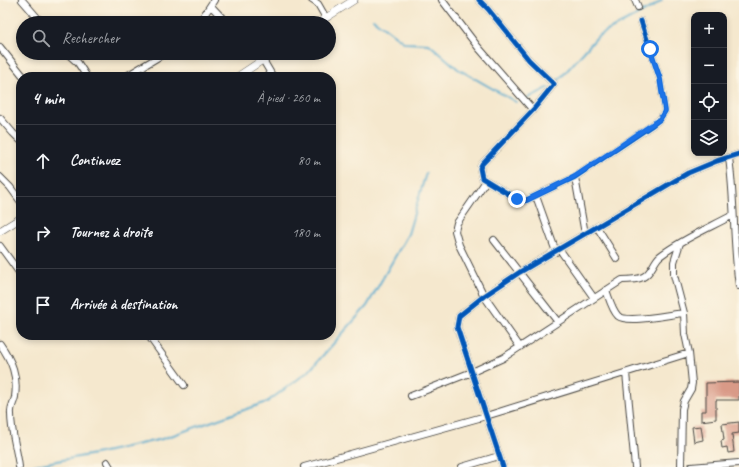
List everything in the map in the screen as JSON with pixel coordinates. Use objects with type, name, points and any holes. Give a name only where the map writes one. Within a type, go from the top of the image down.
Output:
[{"type":"main road","points":[[329,16],[354,0]]},
{"type":"main road","points":[[245,72],[263,60]]},
{"type":"main road","points":[[0,231],[16,221]]},
{"type":"street","points":[[22,0],[36,16]]},
{"type":"street","points":[[312,0],[319,2],[325,16]]},
{"type":"street","points":[[442,0],[478,47],[533,110]]},
{"type":"street","points":[[479,0],[529,60],[554,84],[533,110],[482,164],[480,168],[482,178],[522,201],[536,196],[574,177],[651,126],[663,115],[665,111],[660,79],[641,21]]},
{"type":"street","points":[[635,0],[638,7]]},
{"type":"street","points":[[204,16],[213,3],[222,16]]},
{"type":"street","points":[[0,47],[20,72]]},
{"type":"street","points":[[74,60],[84,72]]},
{"type":"street","points":[[134,72],[153,60]]},
{"type":"street","points":[[263,60],[270,72]]},
{"type":"street","points":[[0,118],[16,136]]},
{"type":"street","points":[[503,467],[458,327],[459,316],[484,296],[520,272],[558,251],[688,172],[739,154]]},
{"type":"street","points":[[729,158],[734,198],[733,215],[739,286]]},
{"type":"street","points":[[0,177],[16,195]]},
{"type":"street","points":[[574,177],[585,234]]},
{"type":"street","points":[[486,181],[457,223],[455,231],[459,246],[484,296],[520,347]]},
{"type":"street","points":[[536,196],[558,251],[594,298]]},
{"type":"street","points":[[411,396],[503,358],[622,280],[635,280],[644,277],[650,273],[659,257],[680,243],[733,215]]},
{"type":"street","points":[[597,227],[617,259]]},
{"type":"street","points":[[494,240],[558,322]]},
{"type":"street","points":[[680,243],[674,262],[674,275],[684,313],[685,334],[689,353],[692,383],[691,389],[684,401],[682,409],[682,467]]},
{"type":"street","points":[[0,246],[16,268]]},
{"type":"street","points":[[606,290],[614,310],[622,318],[651,318],[684,313]]},
{"type":"street","points":[[152,340],[184,385]]},
{"type":"street","points":[[0,344],[7,354],[14,369],[16,384],[15,399],[10,409],[11,430],[19,467]]},
{"type":"street","points":[[304,467],[486,416],[689,353]]},
{"type":"street","points":[[626,373],[635,467]]},
{"type":"street","points":[[462,467],[499,456]]},
{"type":"street","points":[[691,467],[739,463]]},
{"type":"building","points":[[739,382],[739,400],[716,400],[716,419],[701,421],[701,411],[706,411],[706,383]]},
{"type":"building","points":[[739,422],[739,433],[732,434],[734,452],[728,453],[727,447],[722,448],[721,441],[724,440],[722,424]]},
{"type":"building","points":[[701,426],[703,440],[694,442],[692,427]]},
{"type":"waterway","points":[[556,83],[598,36],[654,6],[662,0]]},
{"type":"waterway","points":[[373,19],[405,43],[429,44],[458,69],[516,102]]},
{"type":"waterway","points":[[526,99],[548,88]]},
{"type":"waterway","points":[[30,466],[100,453],[162,439],[267,402],[309,371],[367,306],[408,234],[426,173]]},
{"type":"cycle path","points":[[479,0],[529,60],[554,84],[533,110],[482,164],[480,168],[482,178],[522,201],[575,177],[660,119],[665,111],[660,79],[641,21]]},
{"type":"cycle path","points":[[503,467],[457,327],[459,316],[484,296],[520,272],[688,173],[739,154]]},
{"type":"route","points":[[517,199],[522,201],[527,200],[574,177],[660,119],[665,111],[660,79],[650,49]]}]
